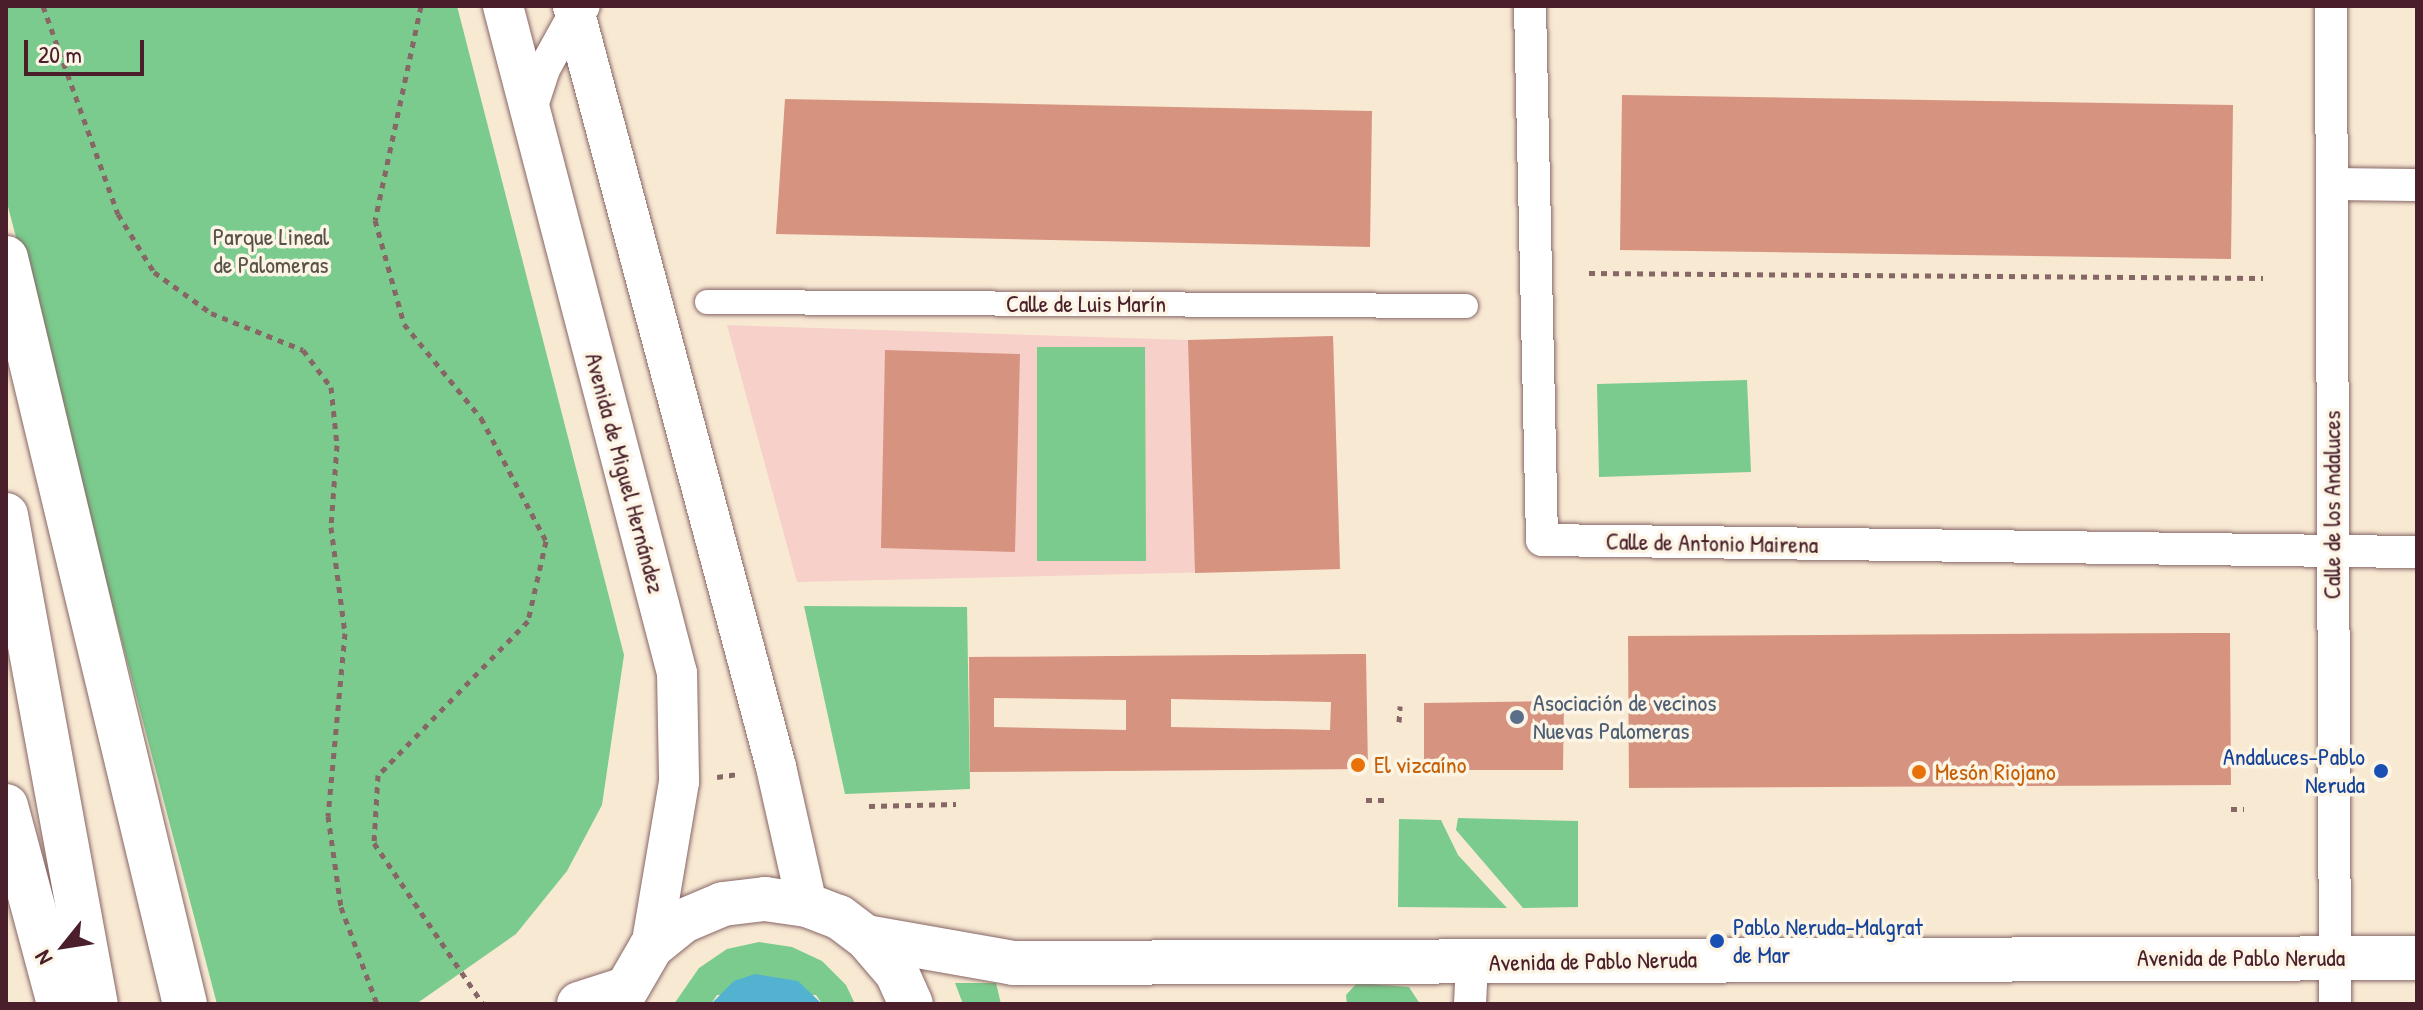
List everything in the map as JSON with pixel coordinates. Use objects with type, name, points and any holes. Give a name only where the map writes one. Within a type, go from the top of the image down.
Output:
[{"type":"main road","points":[[6,258],[185,1004]]},
{"type":"main road","points":[[6,515],[96,1004]]},
{"type":"main road","points":[[6,806],[59,1004]]},
{"type":"main road","points":[[579,1004],[620,997],[651,947],[683,921],[723,904],[765,899],[807,905],[839,917],[866,937],[897,973],[911,1004]]},
{"type":"main road","name":"Avenida de Pablo Neruda","points":[[866,937],[1013,963],[1471,983],[2417,958]]},
{"type":"street","name":"Avenida de Miguel Hernández","points":[[503,6],[677,673],[679,782],[651,947]]},
{"type":"street","name":"Calle de Antonio Mairena","points":[[1530,6],[1542,540],[2417,552]]},
{"type":"street","name":"Calle de los Andaluces","points":[[2331,6],[2332,958],[2335,1004]]},
{"type":"street","points":[[531,109],[544,69],[583,8]]},
{"type":"street","points":[[583,8],[594,90],[776,767],[807,905]]},
{"type":"street","points":[[2332,184],[2417,185]]},
{"type":"street","name":"Calle de Luis Marín","points":[[707,302],[1466,306]]},
{"type":"path","points":[[43,6],[118,214],[154,272],[211,313],[303,350],[331,387],[337,445],[331,527],[345,633],[328,816],[341,907],[377,1004]]},
{"type":"path","points":[[421,6],[375,220],[404,324],[481,418],[546,541],[528,621],[378,775],[374,843],[483,1004]]},
{"type":"path","points":[[1589,273],[2263,278]]},
{"type":"path","points":[[1399,722],[1400,706]]},
{"type":"path","points":[[1366,800],[1386,800]]},
{"type":"path","points":[[869,806],[956,804]]},
{"type":"path","points":[[2231,809],[2244,809]]},
{"type":"shaded area","points":[[727,325],[1188,340],[1333,336],[1340,569],[797,582]]},
{"type":"green space","name":"Parque Lineal de Palomeras","points":[[6,6],[457,6],[624,655],[602,805],[567,871],[516,934],[416,1004],[217,1004],[6,199]]},
{"type":"green space","points":[[1037,347],[1145,347],[1146,561],[1037,561]]},
{"type":"green space","points":[[1747,380],[1751,472],[1599,477],[1597,384]]},
{"type":"green space","points":[[804,606],[967,607],[970,789],[845,794]]},
{"type":"green space","points":[[1458,818],[1578,821],[1578,907],[1523,908],[1456,830]]},
{"type":"green space","points":[[1399,819],[1441,820],[1458,855],[1507,908],[1398,907]]},
{"type":"green space","points":[[759,942],[792,947],[822,961],[846,985],[855,1004],[822,1004],[816,995],[717,995],[711,1004],[674,1004],[699,968],[727,949]]},
{"type":"green space","points":[[955,983],[996,983],[1001,1004],[963,1004]]},
{"type":"green space","points":[[1357,983],[1409,987],[1420,1004],[1347,1004],[1346,995]]},
{"type":"water","points":[[755,974],[798,981],[822,1004],[711,1004],[734,981]]},
{"type":"building","points":[[1622,95],[2233,105],[2231,259],[1620,250]]},
{"type":"building","points":[[785,99],[1372,111],[1370,247],[776,234]]},
{"type":"building","points":[[1333,336],[1340,569],[1195,573],[1188,340]]},
{"type":"building","points":[[885,350],[1020,354],[1015,552],[881,548]]},
{"type":"building","points":[[2230,633],[2231,785],[1629,788],[1628,636]]},
{"type":"building","points":[[1366,654],[1368,769],[970,772],[969,657]],"holes":[[[994,698],[1126,700],[1126,730],[994,727]],[[1171,699],[1331,702],[1330,730],[1171,727]]]},
{"type":"building","points":[[1564,701],[1563,770],[1424,770],[1424,703]]},
{"type":"place","name":"Asociación de vecinos Nuevas Palomeras","points":[[1517,717]]},
{"type":"place","name":"El vizcaíno","points":[[1358,765]]},
{"type":"place","name":"Andaluces-Pablo Neruda","points":[[2381,771]]},
{"type":"place","name":"Mesón Riojano","points":[[1919,772]]},
{"type":"place","name":"Pablo Neruda-Malgrat de Mar","points":[[1717,941]]}]
